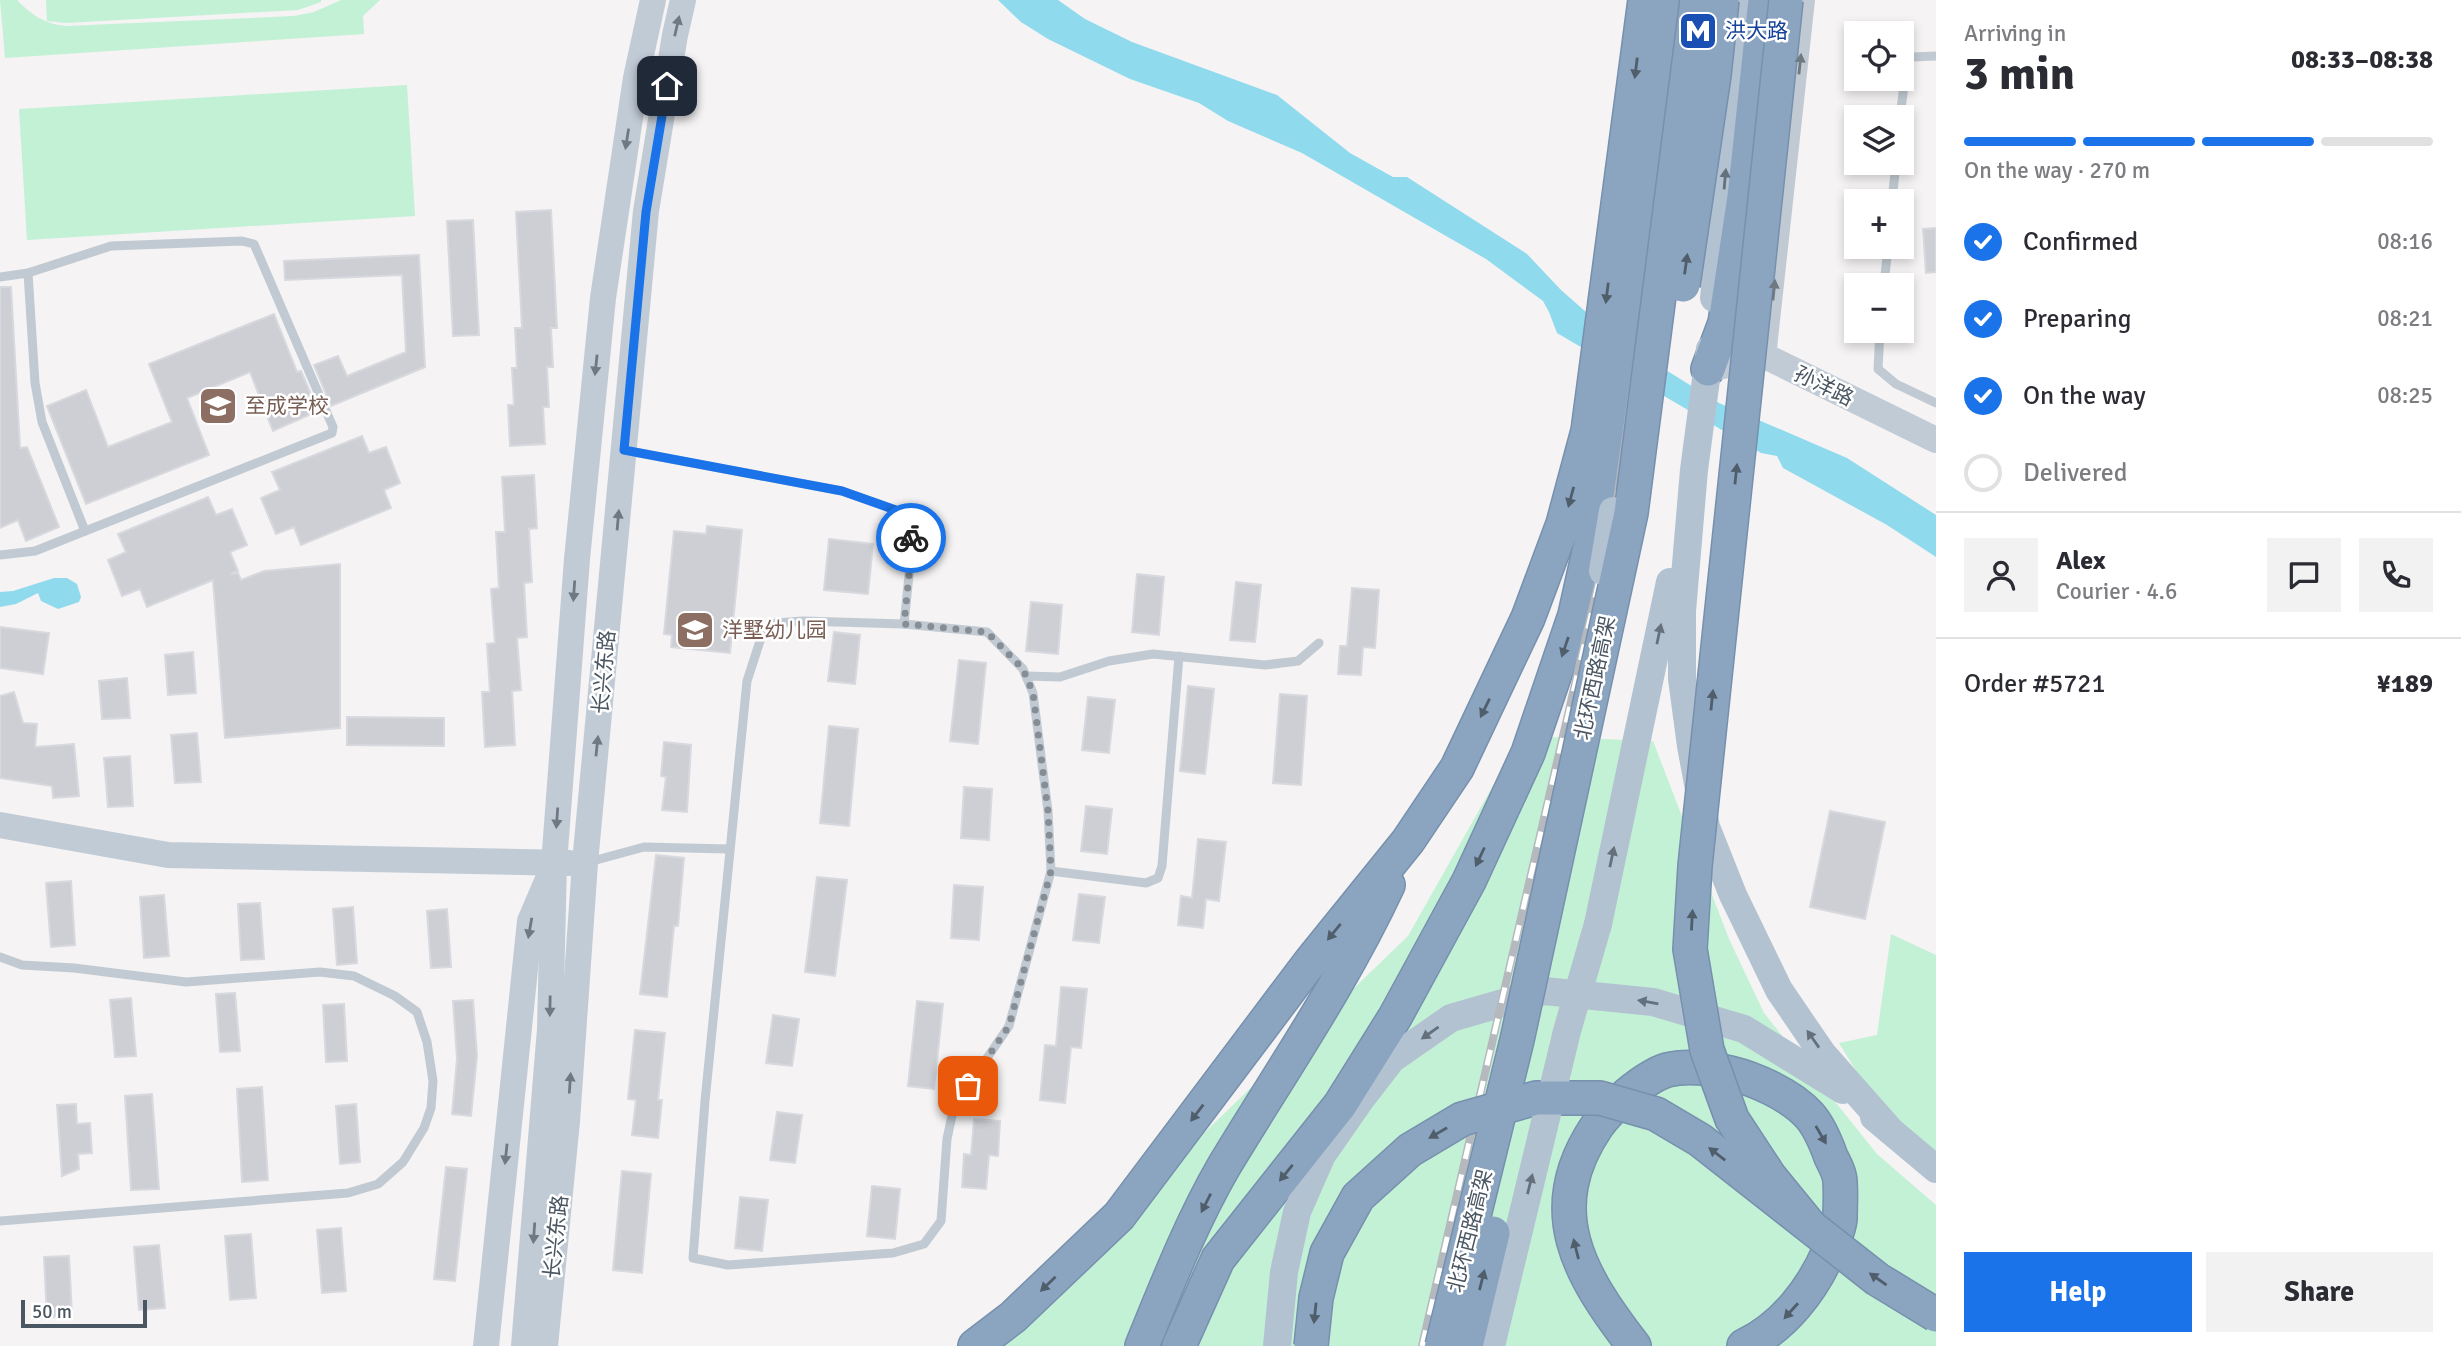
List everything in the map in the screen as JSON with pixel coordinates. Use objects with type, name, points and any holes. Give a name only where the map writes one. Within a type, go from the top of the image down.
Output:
[{"type":"highway","points":[[976,1345],[1013,1317],[1119,1216],[1311,961],[1408,841],[1457,768],[1528,618],[1563,524],[1588,431],[1645,0]]},
{"type":"highway","points":[[1179,1346],[1218,1259],[1340,1105],[1395,1017],[1469,881],[1528,753],[1576,615],[1608,466],[1632,308],[1670,0]]},
{"type":"highway","name":"北环西路高架","points":[[1442,1346],[1517,1040],[1631,513],[1697,0]]},
{"type":"highway","name":"北环西路高架","points":[[1466,1346],[1522,1114],[1649,513],[1714,75],[1722,0]]},
{"type":"highway","points":[[1708,369],[1725,323],[1744,197],[1765,0]]},
{"type":"highway","points":[[1786,0],[1695,866],[1690,949],[1707,1050],[1731,1119],[1770,1177],[1810,1226]]},
{"type":"highway","points":[[1142,1346],[1179,1254],[1223,1169],[1304,1039],[1367,930],[1408,841]]},
{"type":"highway","points":[[1634,1346],[1606,1310],[1580,1264],[1567,1213],[1571,1185],[1583,1146],[1607,1111],[1629,1093],[1666,1070],[1707,1068],[1742,1076],[1776,1091],[1809,1115],[1826,1142],[1840,1179],[1840,1226],[1824,1263],[1806,1294],[1781,1321],[1744,1346]]},
{"type":"highway","points":[[1311,1346],[1316,1298],[1327,1253],[1358,1196],[1410,1150],[1462,1119],[1536,1098],[1600,1098],[1656,1114],[1700,1140],[1877,1279],[1936,1315]]},
{"type":"main road","name":"长兴东路","points":[[524,1346],[550,1029],[554,864],[577,559],[603,298],[636,78],[653,0]]},
{"type":"main road","name":"长兴东路","points":[[545,1346],[567,1121],[585,863],[646,212],[683,0]]},
{"type":"main road","points":[[1429,1346],[1509,1012],[1595,620],[1656,238],[1683,0]]},
{"type":"main road","points":[[1743,0],[1708,369],[1694,470],[1682,611],[1682,679],[1706,827],[1732,895],[1779,990],[1822,1053],[1889,1129]]},
{"type":"main road","points":[[1708,369],[1766,357]]},
{"type":"main road","name":"孙洋路","points":[[1766,357],[1936,440]]},
{"type":"main road","points":[[1491,1346],[1567,1031],[1598,923],[1694,470]]},
{"type":"main road","points":[[0,825],[168,856],[585,863]]},
{"type":"main road","points":[[486,1346],[530,921],[554,864]]},
{"type":"main road","points":[[1277,1346],[1284,1272],[1297,1212],[1322,1155],[1361,1099],[1392,1059],[1451,1018],[1544,991],[1653,1002],[1744,1029],[1837,1086],[1936,1169]]},
{"type":"street","points":[[1766,357],[1806,0]]},
{"type":"lane","points":[[1902,105],[1907,62],[1912,57],[1936,56]]},
{"type":"lane","points":[[0,277],[28,273],[111,246],[242,242],[254,244],[333,427],[332,433],[35,551],[0,555]]},
{"type":"lane","points":[[28,273],[35,383],[42,422],[85,531]]},
{"type":"lane","points":[[1879,343],[1878,369],[1896,384],[1936,403]]},
{"type":"lane","points":[[624,450],[842,491],[907,514],[912,546],[904,624]]},
{"type":"lane","points":[[803,621],[904,624],[987,632],[1023,669],[1033,693],[1048,811],[1051,871],[1009,1026],[954,1106],[947,1139],[941,1221],[924,1244],[893,1253],[728,1265],[694,1258],[705,1101],[747,681],[761,638],[775,623],[803,621]]},
{"type":"lane","points":[[1026,676],[1060,677],[1109,661],[1153,654],[1265,665],[1298,661],[1319,643]]},
{"type":"lane","points":[[1051,871],[1146,883],[1158,878],[1179,656]]},
{"type":"lane","points":[[585,863],[644,847],[729,849]]},
{"type":"lane","points":[[0,957],[22,965],[74,968],[186,982],[320,972],[354,976],[395,996],[417,1012],[427,1042],[433,1081],[430,1108],[424,1128],[403,1162],[378,1184],[348,1193],[0,1221]]},
{"type":"green space","points":[[0,0],[17,0],[39,18],[66,26],[294,16],[314,12],[341,0],[380,0],[363,16],[364,34],[5,58]]},
{"type":"green space","points":[[46,0],[321,2],[298,10],[66,23],[47,21]]},
{"type":"green space","points":[[407,85],[415,216],[27,240],[19,109]]},
{"type":"green space","points":[[1521,736],[1653,741],[1729,939],[1764,1013],[1877,1154],[1936,1205],[1936,1346],[979,1346],[1131,1227],[1204,1133],[1408,936]]},
{"type":"green space","points":[[1891,934],[1936,955],[1936,1151],[1915,1136],[1871,1095],[1839,1043],[1877,1035]]},
{"type":"water","points":[[998,0],[1058,0],[1085,19],[1132,42],[1277,95],[1350,153],[1393,177],[1407,177],[1527,254],[1561,290],[1619,341],[1719,403],[1847,458],[1936,515],[1936,557],[1887,525],[1783,468],[1777,456],[1761,453],[1557,333],[1543,301],[1486,259],[1302,153],[1228,121],[1199,103],[1130,79],[1048,39],[1021,22]]},
{"type":"water","points":[[54,578],[67,578],[77,584],[81,597],[79,602],[58,609],[41,601],[38,593],[16,604],[0,607],[0,592],[13,591]]},
{"type":"building","points":[[551,210],[557,328],[551,328],[553,367],[547,367],[549,407],[543,407],[545,444],[510,446],[508,405],[514,405],[512,368],[517,368],[515,328],[522,328],[516,212]]},
{"type":"building","points":[[473,220],[479,335],[453,336],[447,221]]},
{"type":"building","points":[[1936,228],[1936,272],[1926,273],[1923,229]]},
{"type":"building","points":[[419,255],[425,367],[331,406],[314,365],[338,356],[347,376],[406,352],[402,275],[285,280],[284,261]]},
{"type":"building","points":[[0,287],[11,287],[20,448],[27,447],[59,527],[26,541],[18,520],[0,528]]},
{"type":"building","points":[[274,314],[297,372],[301,371],[318,411],[273,431],[250,372],[187,398],[209,455],[86,504],[47,406],[86,390],[108,447],[172,422],[149,364]]},
{"type":"building","points":[[362,436],[369,453],[386,447],[400,483],[384,490],[391,508],[301,545],[294,527],[276,534],[261,498],[280,490],[272,472]]},
{"type":"building","points":[[534,475],[537,528],[529,529],[532,582],[524,583],[527,637],[517,638],[521,690],[512,691],[515,745],[485,747],[482,692],[490,692],[487,644],[495,643],[491,589],[499,588],[496,532],[505,532],[502,477]]},
{"type":"building","points":[[208,497],[216,515],[232,509],[247,545],[230,552],[238,571],[231,574],[238,573],[241,580],[264,571],[340,564],[340,728],[225,738],[213,580],[147,607],[140,589],[122,596],[108,560],[126,552],[118,534]]},
{"type":"building","points":[[707,526],[742,530],[730,653],[671,647],[672,635],[664,634],[674,531],[706,534]]},
{"type":"building","points":[[829,539],[873,544],[868,594],[824,590]]},
{"type":"building","points":[[1137,574],[1164,577],[1159,635],[1132,632]]},
{"type":"building","points":[[1236,582],[1261,585],[1255,642],[1230,640]]},
{"type":"building","points":[[1352,588],[1379,590],[1375,648],[1363,647],[1361,675],[1338,674],[1340,646],[1347,646]]},
{"type":"building","points":[[1031,602],[1062,605],[1058,654],[1026,651]]},
{"type":"building","points":[[0,627],[49,633],[43,674],[0,668]]},
{"type":"building","points":[[834,632],[860,635],[855,684],[828,681]]},
{"type":"building","points":[[193,652],[196,693],[168,695],[165,655]]},
{"type":"building","points":[[959,660],[986,663],[978,744],[950,741]]},
{"type":"building","points":[[127,678],[130,718],[102,719],[99,681]]},
{"type":"building","points":[[1188,686],[1214,689],[1205,774],[1180,771]]},
{"type":"building","points":[[14,692],[23,723],[37,724],[35,747],[74,744],[79,796],[53,798],[52,786],[0,778],[0,696]]},
{"type":"building","points":[[1280,694],[1307,696],[1301,785],[1273,783]]},
{"type":"building","points":[[1088,697],[1115,700],[1109,753],[1082,750]]},
{"type":"building","points":[[347,717],[444,718],[444,746],[347,745]]},
{"type":"building","points":[[829,726],[858,729],[849,826],[820,823]]},
{"type":"building","points":[[197,733],[201,782],[175,783],[171,735]]},
{"type":"building","points":[[664,742],[691,745],[687,812],[662,810],[666,777],[661,776]]},
{"type":"building","points":[[130,756],[133,806],[108,807],[104,758]]},
{"type":"building","points":[[964,787],[992,789],[989,840],[961,838]]},
{"type":"building","points":[[1086,806],[1112,809],[1107,854],[1081,851]]},
{"type":"building","points":[[1830,811],[1885,822],[1865,919],[1810,907]]},
{"type":"building","points":[[1198,839],[1226,842],[1219,901],[1206,899],[1203,928],[1178,925],[1181,896],[1192,898]]},
{"type":"building","points":[[656,855],[684,858],[678,926],[674,926],[667,997],[640,994]]},
{"type":"building","points":[[817,877],[847,880],[835,976],[805,972]]},
{"type":"building","points":[[71,881],[75,945],[51,947],[46,883]]},
{"type":"building","points":[[954,885],[983,887],[979,940],[951,938]]},
{"type":"building","points":[[1079,894],[1105,897],[1099,943],[1073,940]]},
{"type":"building","points":[[164,895],[169,956],[144,958],[140,897]]},
{"type":"building","points":[[260,903],[264,959],[241,960],[238,904]]},
{"type":"building","points":[[353,907],[357,963],[337,965],[333,909]]},
{"type":"building","points":[[447,909],[451,967],[431,968],[427,911]]},
{"type":"building","points":[[1061,987],[1087,989],[1081,1048],[1071,1047],[1065,1103],[1040,1100],[1045,1045],[1056,1046]]},
{"type":"building","points":[[235,993],[240,1051],[220,1052],[216,994]]},
{"type":"building","points":[[131,998],[136,1056],[115,1057],[110,1000]]},
{"type":"building","points":[[473,1000],[477,1056],[471,1116],[452,1114],[457,1059],[453,1001]]},
{"type":"building","points":[[917,1001],[943,1004],[934,1089],[908,1086]]},
{"type":"building","points":[[344,1004],[347,1061],[326,1062],[323,1005]]},
{"type":"building","points":[[773,1015],[799,1019],[792,1066],[766,1063]]},
{"type":"building","points":[[635,1030],[665,1033],[658,1100],[662,1100],[658,1138],[632,1135],[636,1100],[628,1099]]},
{"type":"building","points":[[262,1087],[268,1180],[242,1182],[237,1089]]},
{"type":"building","points":[[152,1094],[159,1189],[131,1190],[125,1096]]},
{"type":"building","points":[[76,1104],[77,1124],[90,1123],[92,1153],[78,1154],[79,1169],[62,1176],[57,1105]]},
{"type":"building","points":[[356,1104],[360,1162],[340,1164],[336,1106]]},
{"type":"building","points":[[777,1112],[802,1115],[795,1163],[770,1160]]},
{"type":"building","points":[[974,1119],[1000,1121],[998,1156],[989,1155],[986,1189],[962,1187],[964,1154],[971,1155]]},
{"type":"building","points":[[446,1167],[467,1169],[455,1281],[434,1279]]},
{"type":"building","points":[[622,1171],[651,1174],[642,1273],[613,1270]]},
{"type":"building","points":[[872,1186],[900,1189],[895,1239],[867,1236]]},
{"type":"building","points":[[740,1197],[768,1200],[762,1251],[735,1248]]},
{"type":"building","points":[[341,1228],[346,1291],[322,1293],[317,1230]]},
{"type":"building","points":[[251,1234],[256,1298],[230,1300],[225,1236]]},
{"type":"building","points":[[159,1245],[165,1308],[139,1310],[134,1247]]},
{"type":"building","points":[[69,1256],[72,1316],[47,1317],[44,1257]]},
{"type":"railway","points":[[1422,1346],[1616,507],[1688,0]]},
{"type":"railway","points":[[1453,1346],[1637,512],[1711,0]]},
{"type":"way so far","points":[[911,538],[904,624],[987,632],[1023,669],[1033,693],[1048,811],[1051,871],[1009,1026],[968,1086]]},
{"type":"place","name":"洪大路","points":[[1698,31]]},
{"type":"place","name":"至成学校","points":[[218,406]]},
{"type":"place","name":"洋墅幼儿园","points":[[695,630]]},
{"type":"route","points":[[667,86],[646,212],[624,450],[842,491],[907,514],[911,538]]}]
